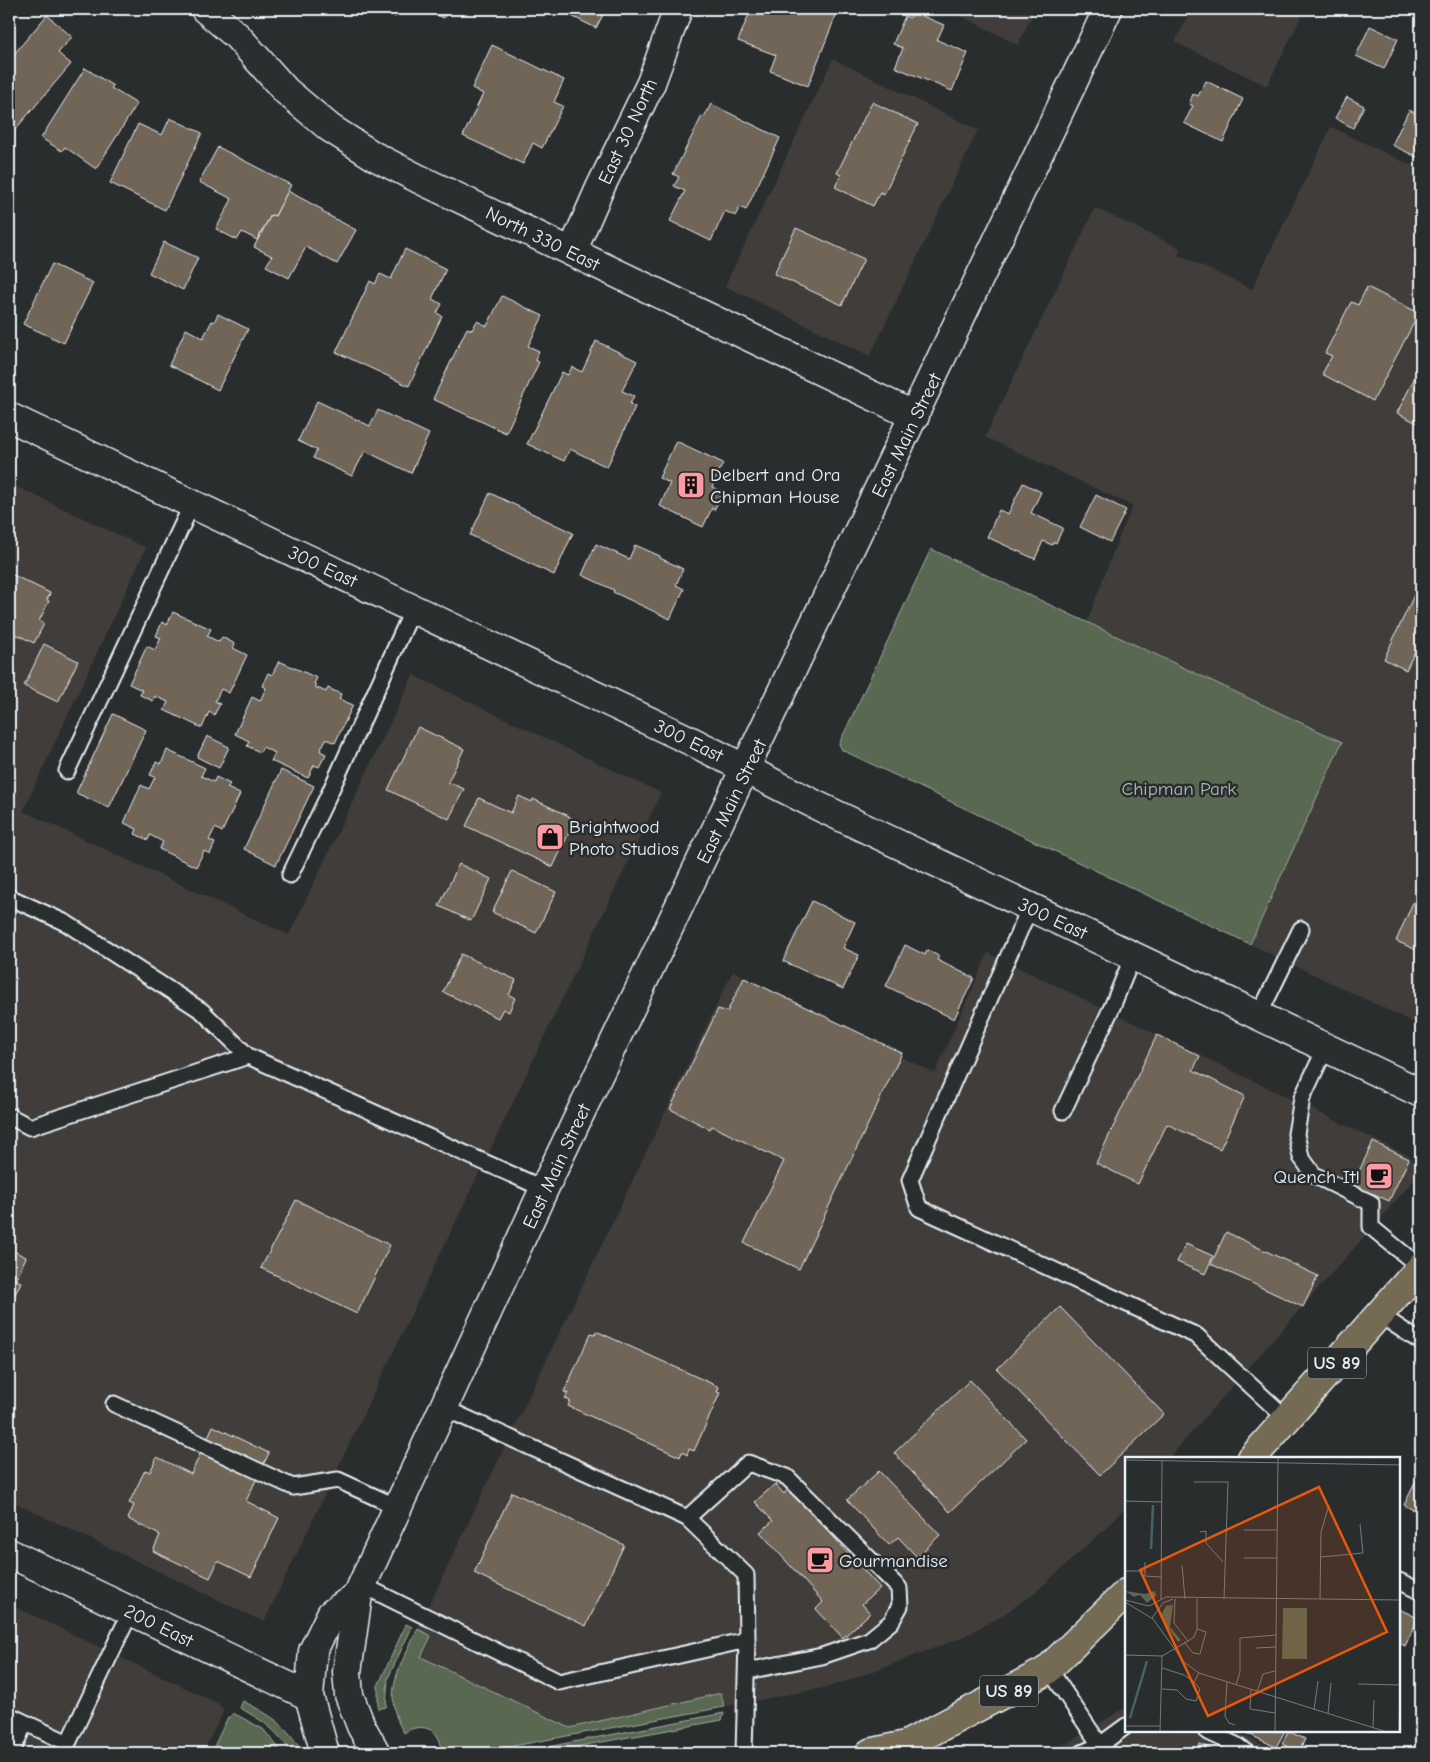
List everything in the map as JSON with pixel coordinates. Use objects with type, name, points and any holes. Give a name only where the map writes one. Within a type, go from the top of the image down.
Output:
[{"type":"main road","name":"US 89","points":[[1253,1457],[1421,1268]]},
{"type":"main road","name":"US 89","points":[[870,1753],[906,1745],[1049,1668],[1125,1594]]},
{"type":"street","name":"North 330 East","points":[[205,9],[237,36],[286,91],[330,128],[374,156],[915,416]]},
{"type":"street","name":"East 30 North","points":[[572,252],[600,188],[651,83],[678,9]]},
{"type":"street","name":"East Main Street","points":[[376,1753],[362,1726],[350,1695],[347,1672],[360,1590],[544,1188],[915,416],[1108,9]]},
{"type":"street","name":"300 East","points":[[9,417],[691,740],[818,806],[1421,1093]]},
{"type":"street","name":"200 East","points":[[9,1553],[309,1696]]},
{"type":"street","name":"East Main Street","points":[[309,1696],[313,1651],[331,1614],[360,1590]]},
{"type":"street","points":[[309,1696],[325,1753]]},
{"type":"lane","points":[[67,771],[192,504]]},
{"type":"lane","points":[[290,875],[413,609]]},
{"type":"lane","points":[[9,897],[66,923],[202,1011],[248,1056],[544,1188]]},
{"type":"lane","points":[[1030,907],[910,1180],[919,1208],[1197,1336],[1287,1419]]},
{"type":"lane","points":[[1260,1015],[1301,929]]},
{"type":"lane","points":[[1063,1111],[1112,1007],[1133,956]]},
{"type":"lane","points":[[1326,1047],[1302,1098],[1296,1134],[1301,1157],[1314,1175],[1371,1203],[1371,1227],[1421,1268]]},
{"type":"lane","points":[[9,1116],[30,1127],[248,1056]]},
{"type":"lane","points":[[1380,1315],[1421,1342]]},
{"type":"lane","points":[[114,1404],[293,1488],[338,1480],[398,1507]]},
{"type":"lane","points":[[444,1408],[687,1518],[746,1574],[747,1671],[744,1753]]},
{"type":"lane","points":[[687,1518],[748,1463],[787,1477],[899,1588],[900,1606],[892,1622],[869,1640],[822,1656],[747,1671]]},
{"type":"lane","points":[[1400,1582],[1421,1592]]},
{"type":"lane","points":[[360,1590],[559,1682],[747,1640]]},
{"type":"lane","points":[[9,1715],[68,1743],[131,1611]]},
{"type":"lane","points":[[1049,1668],[1100,1745]]},
{"type":"lane","points":[[10,1753],[25,1723]]},
{"type":"lane","points":[[1082,1753],[1100,1745],[1125,1727]]},
{"type":"lane","points":[[1208,1732],[1236,1745],[1247,1753]]},
{"type":"shaded area","points":[[948,9],[1035,9],[1018,45]]},
{"type":"shaded area","points":[[1191,9],[1305,9],[1267,86],[1175,42]]},
{"type":"shaded area","points":[[833,59],[978,130],[870,356],[725,286]]},
{"type":"shaded area","points":[[1331,127],[1421,170],[1421,1026],[1250,944],[1342,742],[1087,622],[1116,544],[1133,506],[985,437],[1095,208],[1180,248],[1178,255],[1252,289]]},
{"type":"shaded area","points":[[9,483],[146,548],[23,811],[289,935],[413,675],[661,793],[264,1622],[9,1500]]},
{"type":"shaded area","points":[[988,953],[1409,1156],[1416,1164],[1415,1179],[1170,1457],[1125,1457],[1125,1508],[1103,1531],[1038,1590],[1000,1617],[961,1638],[828,1687],[525,1744],[395,1676],[733,971],[903,1053],[901,1057],[935,1073]]},
{"type":"shaded area","points":[[9,1604],[219,1704],[223,1712],[203,1753],[9,1753]]},
{"type":"shaded area","points":[[1125,1708],[1125,1732],[1235,1732],[1274,1750],[1287,1753],[1048,1753],[1068,1743]]},
{"type":"green space","name":"Chipman Park","points":[[931,549],[1342,742],[1250,944],[842,750],[839,744]]},
{"type":"green space","points":[[406,1624],[412,1627],[388,1678],[386,1707],[378,1709],[378,1686]]},
{"type":"green space","points":[[418,1629],[431,1636],[421,1657],[570,1728],[721,1693],[724,1707],[475,1753],[441,1753],[439,1739],[430,1730],[418,1728],[404,1733],[397,1719],[394,1705],[393,1692],[400,1667]]},
{"type":"green space","points":[[243,1701],[278,1722],[291,1735],[303,1753],[292,1753],[269,1727],[240,1708]]},
{"type":"green space","points":[[724,1713],[722,1720],[542,1753],[516,1753]]},
{"type":"green space","points":[[232,1714],[263,1729],[283,1753],[211,1753],[227,1719]]},
{"type":"building","points":[[377,9],[399,9],[396,17]]},
{"type":"building","points":[[422,9],[448,9],[444,18]]},
{"type":"building","points":[[557,9],[606,9],[596,28]]},
{"type":"building","points":[[751,9],[838,10],[808,86],[770,71],[776,55],[738,41]]},
{"type":"building","points":[[913,12],[944,25],[937,40],[968,53],[952,91],[895,67],[903,48],[893,44],[905,16],[910,18]]},
{"type":"building","points":[[47,15],[72,37],[58,53],[71,64],[14,131],[9,126],[9,60]]},
{"type":"building","points":[[1370,26],[1398,39],[1384,69],[1356,56]]},
{"type":"building","points":[[492,45],[564,80],[554,102],[563,106],[542,148],[533,143],[523,164],[463,136],[483,94],[472,88]]},
{"type":"building","points":[[85,68],[113,86],[111,88],[137,104],[96,169],[65,147],[62,151],[41,138]]},
{"type":"building","points":[[1206,81],[1243,99],[1223,142],[1184,123],[1193,106],[1189,104],[1193,94],[1198,96]]},
{"type":"building","points":[[1347,97],[1364,106],[1353,128],[1335,118]]},
{"type":"building","points":[[872,102],[918,124],[884,194],[880,192],[873,206],[835,187],[841,175],[837,173]]},
{"type":"building","points":[[711,104],[780,138],[746,210],[740,207],[735,216],[725,211],[711,241],[670,221],[685,191],[674,186],[679,177],[673,174],[702,116],[704,117]]},
{"type":"building","points":[[1409,110],[1421,116],[1421,159],[1392,145]]},
{"type":"building","points":[[170,118],[202,133],[165,210],[110,183],[138,124],[162,135]]},
{"type":"building","points":[[218,147],[291,185],[275,216],[271,215],[257,240],[242,232],[237,240],[216,229],[232,199],[199,182]]},
{"type":"building","points":[[288,191],[356,230],[337,264],[306,247],[289,278],[266,266],[272,256],[254,247],[271,215],[275,216]]},
{"type":"building","points":[[796,228],[864,259],[842,305],[774,274]]},
{"type":"building","points":[[164,242],[198,258],[183,290],[149,273]]},
{"type":"building","points":[[405,249],[446,269],[432,299],[442,304],[437,313],[442,316],[409,386],[336,352],[370,281],[375,284],[380,274],[391,279]]},
{"type":"building","points":[[52,264],[93,283],[64,343],[23,324]]},
{"type":"building","points":[[1367,287],[1419,313],[1373,401],[1322,374],[1332,356],[1325,353],[1351,302],[1358,305]]},
{"type":"building","points":[[502,296],[543,316],[528,346],[539,351],[535,360],[539,362],[506,433],[433,399],[467,328],[472,330],[477,321],[487,326]]},
{"type":"building","points":[[218,314],[248,329],[218,390],[169,365],[186,329],[203,338]]},
{"type":"building","points":[[596,341],[637,361],[622,391],[634,396],[630,404],[635,407],[607,467],[570,449],[564,461],[527,444],[562,372],[568,375],[572,367],[582,372]]},
{"type":"building","points":[[1421,365],[1421,425],[1397,413]]},
{"type":"building","points":[[317,401],[370,426],[378,410],[429,434],[411,473],[365,451],[352,476],[313,458],[317,450],[298,441]]},
{"type":"building","name":"Delbert and Ora Chipman House","points":[[676,441],[723,463],[712,487],[723,492],[714,510],[712,508],[703,527],[660,506],[670,483],[659,478]]},
{"type":"building","points":[[1023,483],[1041,492],[1031,513],[1063,528],[1056,543],[1054,542],[1052,545],[1043,541],[1035,559],[987,537],[999,510],[1008,514]]},
{"type":"building","points":[[490,493],[573,533],[554,575],[470,535]]},
{"type":"building","points":[[1096,495],[1126,510],[1110,542],[1080,527]]},
{"type":"building","points":[[596,544],[629,559],[635,545],[683,569],[676,585],[684,589],[670,619],[582,575]]},
{"type":"building","points":[[9,573],[50,593],[47,600],[49,601],[39,621],[44,624],[34,643],[16,634],[12,643],[9,642]]},
{"type":"building","points":[[1415,593],[1421,596],[1421,639],[1406,670],[1384,659]]},
{"type":"building","points":[[173,612],[211,629],[207,636],[219,642],[222,637],[235,644],[233,648],[247,655],[229,693],[221,689],[215,701],[220,704],[214,715],[209,712],[202,728],[164,710],[168,702],[155,696],[153,701],[140,695],[142,690],[129,684],[147,646],[155,650],[161,638],[156,636],[162,622],[167,625]]},
{"type":"building","points":[[44,644],[78,661],[58,702],[24,686]]},
{"type":"building","points":[[279,661],[317,678],[314,684],[316,685],[315,687],[326,692],[328,688],[341,694],[339,699],[353,705],[335,743],[326,739],[320,751],[326,754],[319,767],[314,765],[308,778],[271,761],[275,753],[263,747],[260,752],[247,746],[249,741],[235,734],[252,697],[260,701],[266,688],[262,686],[268,673],[272,675]]},
{"type":"building","points":[[113,714],[146,730],[109,808],[76,793]]},
{"type":"building","points":[[418,727],[464,749],[448,782],[464,789],[449,819],[388,790]]},
{"type":"building","points":[[207,736],[229,747],[219,768],[197,757]]},
{"type":"building","points":[[167,750],[205,768],[201,776],[214,782],[216,777],[230,784],[227,788],[240,794],[222,832],[215,828],[209,840],[215,843],[210,854],[204,851],[196,867],[159,849],[163,842],[150,835],[148,840],[135,834],[137,829],[124,823],[141,785],[149,789],[155,777],[150,775],[156,762],[161,764]]},
{"type":"building","points":[[281,770],[314,786],[276,865],[244,849]]},
{"type":"building","points":[[519,796],[532,802],[533,799],[575,820],[553,867],[466,826],[479,798],[511,813]]},
{"type":"building","points":[[459,864],[491,879],[471,921],[439,906]]},
{"type":"building","points":[[512,871],[556,892],[536,933],[492,912]]},
{"type":"building","points":[[1421,884],[1421,952],[1396,941]]},
{"type":"building","points":[[812,901],[855,922],[843,948],[859,955],[843,989],[783,961]]},
{"type":"building","points":[[905,945],[925,955],[927,950],[939,956],[937,960],[974,978],[954,1019],[886,986]]},
{"type":"building","points":[[461,954],[516,980],[509,995],[515,998],[509,1012],[503,1009],[498,1018],[443,992]]},
{"type":"building","points":[[744,978],[902,1053],[799,1269],[744,1243],[784,1161],[712,1126],[710,1129],[670,1109],[718,1009],[727,1012]]},
{"type":"building","points":[[1157,1035],[1200,1056],[1193,1070],[1245,1096],[1220,1149],[1167,1124],[1138,1184],[1096,1163]]},
{"type":"building","name":"Quench It!","points":[[1373,1142],[1409,1159],[1389,1201],[1372,1193],[1364,1209],[1345,1200]]},
{"type":"building","points":[[296,1200],[390,1245],[357,1314],[261,1268]]},
{"type":"building","points":[[1226,1232],[1318,1276],[1303,1307],[1211,1264]]},
{"type":"building","points":[[1186,1244],[1213,1256],[1205,1274],[1177,1262]]},
{"type":"building","points":[[9,1249],[26,1257],[16,1280],[21,1282],[11,1303],[9,1302]]},
{"type":"building","points":[[1060,1307],[1164,1414],[1100,1475],[997,1369]]},
{"type":"building","points":[[596,1331],[719,1387],[717,1392],[720,1393],[694,1451],[689,1449],[687,1455],[682,1452],[680,1457],[568,1406],[570,1401],[565,1398],[568,1393],[564,1392],[591,1333],[595,1334]]},
{"type":"building","points":[[970,1380],[1026,1439],[950,1512],[894,1453]]},
{"type":"building","points":[[213,1426],[269,1453],[246,1501],[279,1518],[251,1577],[218,1561],[210,1578],[153,1551],[160,1535],[128,1519],[134,1505],[129,1503],[145,1470],[150,1472],[157,1457],[191,1474]]},
{"type":"building","points":[[879,1471],[940,1535],[917,1557],[898,1537],[889,1545],[847,1500]]},
{"type":"building","points":[[1421,1471],[1421,1514],[1404,1505]]},
{"type":"building","name":"Gourmandise","points":[[775,1484],[784,1494],[789,1488],[880,1588],[862,1604],[870,1613],[843,1638],[816,1609],[823,1602],[760,1532],[773,1521],[755,1502]]},
{"type":"building","points":[[512,1492],[624,1545],[586,1626],[474,1573]]},
{"type":"building","points":[[1400,1609],[1418,1618],[1405,1646],[1400,1644]]},
{"type":"building","points":[[1244,1732],[1284,1732],[1276,1747]]},
{"type":"building","points":[[1288,1732],[1305,1739],[1299,1752],[1282,1744]]},
{"type":"building","points":[[1200,1744],[1219,1753],[1195,1753]]},
{"type":"place","name":"Delbert and Ora Chipman House","points":[[691,485]]},
{"type":"place","name":"Brightwood Photo Studios","points":[[550,837]]},
{"type":"place","name":"Quench It!","points":[[1379,1176]]},
{"type":"place","name":"Gourmandise","points":[[820,1560]]}]
